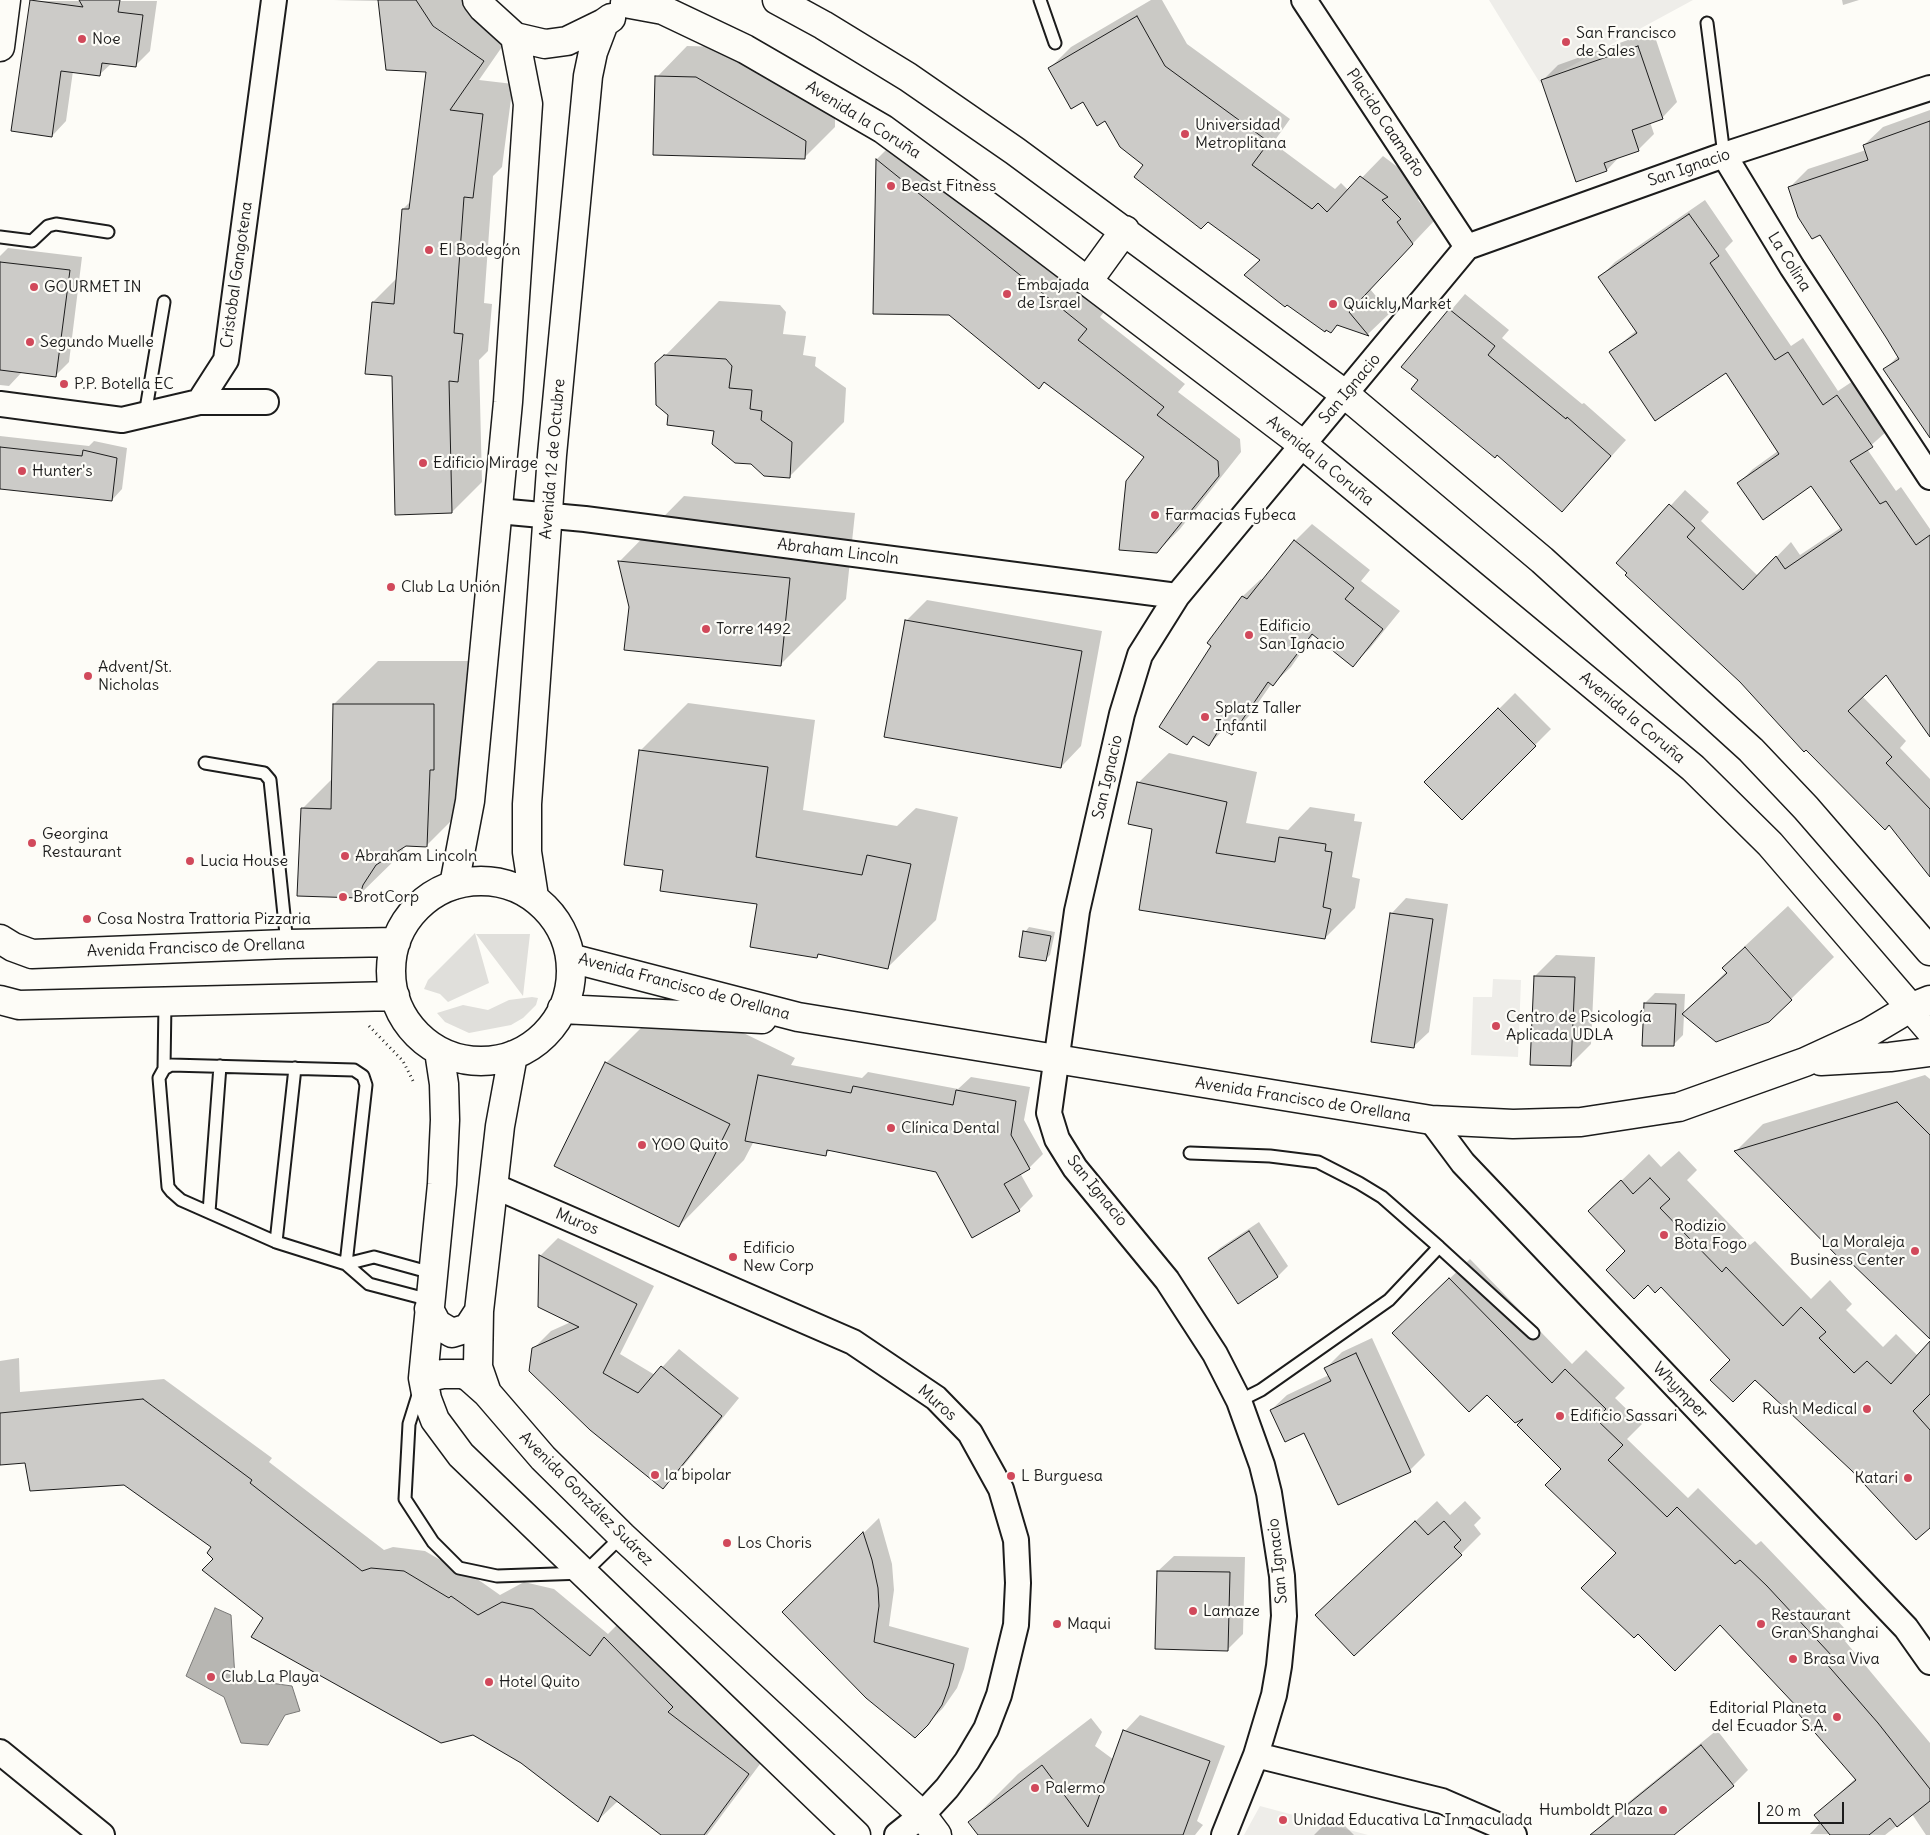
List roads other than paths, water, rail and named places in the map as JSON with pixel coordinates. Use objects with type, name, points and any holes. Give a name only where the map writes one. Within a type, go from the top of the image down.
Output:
[{"type":"main road","points":[[0,47],[6,0]]},
{"type":"main road","points":[[477,0],[515,38],[545,44],[567,40],[604,23],[626,1]]},
{"type":"main road","points":[[777,0],[908,76],[1125,230],[1346,395],[1542,560],[1751,750],[1838,843],[1930,951]]},
{"type":"main road","name":"Avenida la Coruña","points":[[626,1],[663,10],[745,49],[883,129],[1302,444],[1693,768],[1770,844],[1920,1004],[1930,1030]]},
{"type":"main road","name":"Avenida 12 de Octubre","points":[[534,897],[526,852],[527,804],[548,515],[588,76],[592,52],[604,23]]},
{"type":"main road","points":[[454,885],[470,802],[508,402],[528,104],[515,38]]},
{"type":"main road","points":[[1088,282],[1125,230]]},
{"type":"main road","points":[[470,881],[504,883],[534,897],[548,909],[558,924],[566,940],[570,958],[568,993],[562,1009],[550,1029],[533,1044],[513,1055],[480,1060],[463,1059],[439,1051],[424,1041],[402,1013],[395,996],[391,978],[396,942],[409,917],[429,898],[454,885],[470,881]]},
{"type":"main road","name":"Avenida Francisco de Orellana","points":[[0,939],[13,947],[32,954],[287,944],[396,942]]},
{"type":"main road","name":"Avenida Francisco de Orellana","points":[[570,958],[798,1017],[1431,1120],[1546,1124],[1631,1116],[1679,1107],[1805,1062],[1868,1033],[1920,1004]]},
{"type":"main road","points":[[0,1000],[19,1005],[395,996]]},
{"type":"main road","name":"Avenida Francisco de Orellana","points":[[562,1009],[630,1011],[752,1019],[798,1017]]},
{"type":"main road","points":[[439,1051],[444,1084],[445,1120],[442,1184],[423,1378],[426,1399],[435,1420],[461,1455],[856,1835]]},
{"type":"main road","name":"Avenida Francisco de Orellana","points":[[1805,1062],[1890,1057],[1930,1052]]},
{"type":"main road","name":"Avenida González Suárez","points":[[513,1055],[500,1126],[479,1311],[478,1366],[487,1393],[542,1458],[622,1536],[930,1825]]},
{"type":"main road","points":[[429,1305],[437,1324],[452,1333],[468,1328],[479,1311]]},
{"type":"main road","points":[[423,1378],[442,1374],[462,1374],[473,1380],[487,1393]]},
{"type":"street","name":"Cristobal Gangotena","points":[[199,402],[226,360],[274,0]]},
{"type":"street","name":"Placido Caamaño","points":[[1304,0],[1467,247]]},
{"type":"street","name":"San Ignacio","points":[[1224,1835],[1256,1755],[1274,1695],[1279,1666],[1284,1616],[1283,1590],[1278,1541],[1270,1493],[1239,1401],[1215,1354],[1167,1280],[1076,1168],[1057,1138],[1049,1113],[1077,911],[1122,714],[1140,655],[1177,596],[1302,444],[1346,395],[1467,247],[1724,155],[1930,88]]},
{"type":"street","name":"La Colina","points":[[1724,155],[1792,267],[1930,477]]},
{"type":"street","points":[[0,404],[122,420],[199,402],[266,402]]},
{"type":"street","name":"Abraham Lincoln","points":[[498,512],[548,515],[1177,596]]},
{"type":"street","name":"Whymper","points":[[1431,1120],[1463,1163],[1899,1621],[1930,1662]]},
{"type":"street","name":"Muros","points":[[494,1186],[853,1342],[936,1398],[970,1433],[1001,1489],[1016,1540],[1018,1582],[1016,1625],[999,1695],[986,1729],[968,1761],[930,1825],[897,1835]]},
{"type":"street","points":[[0,1752],[102,1835]]},
{"type":"street","points":[[1256,1755],[1442,1801],[1495,1824],[1514,1835]]},
{"type":"lane","points":[[1040,0],[1055,42]]},
{"type":"lane","name":"La Colina","points":[[1707,24],[1724,155]]},
{"type":"lane","points":[[0,238],[32,241],[48,226],[56,224],[108,232]]},
{"type":"lane","points":[[145,415],[164,302]]},
{"type":"lane","points":[[205,764],[264,773],[270,780],[287,944]]},
{"type":"lane","points":[[165,1002],[164,1069],[159,1078],[168,1187],[181,1200],[276,1242],[346,1264],[369,1284],[429,1305]]},
{"type":"lane","points":[[164,1069],[171,1065],[354,1070],[363,1076],[366,1085],[346,1264]]},
{"type":"lane","points":[[209,1212],[220,1066]]},
{"type":"lane","points":[[276,1242],[295,1068]]},
{"type":"lane","points":[[1190,1153],[1270,1156],[1318,1162],[1359,1182],[1382,1197],[1533,1333]]},
{"type":"lane","points":[[1239,1401],[1261,1390],[1389,1300],[1439,1247]]},
{"type":"lane","points":[[346,1264],[374,1257],[432,1273]]},
{"type":"lane","points":[[423,1378],[409,1424],[405,1499],[433,1542],[459,1568],[497,1576],[584,1573],[622,1536]]},
{"type":"place","name":"Noe","points":[[82,39]]},
{"type":"place","name":"San Francisco de Sales","points":[[1566,42]]},
{"type":"place","name":"Universidad Metroplitana","points":[[1185,134]]},
{"type":"place","name":"Beast Fitness","points":[[891,186]]},
{"type":"place","name":"El Bodegón","points":[[429,250]]},
{"type":"place","name":"GOURMET IN","points":[[34,287]]},
{"type":"place","name":"Embajada de Israel","points":[[1007,294]]},
{"type":"place","name":"Quickly Market","points":[[1333,304]]},
{"type":"place","name":"Segundo Muelle","points":[[30,342]]},
{"type":"place","name":"P.P. Botella EC","points":[[64,384]]},
{"type":"place","name":"Edificio Mirage","points":[[423,463]]},
{"type":"place","name":"Hunter's","points":[[22,471]]},
{"type":"place","name":"Farmacias Fybeca","points":[[1155,515]]},
{"type":"place","name":"Club La Unión","points":[[391,587]]},
{"type":"place","name":"Torre 1492","points":[[706,629]]},
{"type":"place","name":"Edificio San Ignacio","points":[[1249,635]]},
{"type":"place","name":"Advent/St. Nicholas","points":[[88,676]]},
{"type":"place","name":"Splatz Taller Infantil","points":[[1205,717]]},
{"type":"place","name":"Georgina Restaurant","points":[[32,843]]},
{"type":"place","name":"Abraham Lincoln","points":[[345,856]]},
{"type":"place","name":"Lucia House","points":[[190,861]]},
{"type":"place","name":"BrotCorp","points":[[343,897]]},
{"type":"place","name":"Cosa Nostra Trattoria Pizzaria","points":[[87,919]]},
{"type":"place","name":"Centro de Psicología Aplicada UDLA","points":[[1496,1026]]},
{"type":"place","name":"Clínica Dental","points":[[891,1128]]},
{"type":"place","name":"YOO Quito","points":[[642,1145]]},
{"type":"place","name":"Rodizio Bota Fogo","points":[[1664,1235]]},
{"type":"place","name":"La Moraleja Business Center","points":[[1915,1251]]},
{"type":"place","name":"Edificio New Corp","points":[[733,1257]]},
{"type":"place","name":"Rush Medical","points":[[1867,1409]]},
{"type":"place","name":"Edificio Sassari","points":[[1560,1416]]},
{"type":"place","name":"la bipolar","points":[[655,1475]]},
{"type":"place","name":"L Burguesa","points":[[1011,1476]]},
{"type":"place","name":"Katari","points":[[1908,1478]]},
{"type":"place","name":"Los Choris","points":[[727,1543]]},
{"type":"place","name":"Lamaze","points":[[1193,1611]]},
{"type":"place","name":"Maqui","points":[[1057,1624]]},
{"type":"place","name":"Restaurant Gran Shanghai","points":[[1761,1624]]},
{"type":"place","name":"Brasa Viva","points":[[1793,1659]]},
{"type":"place","name":"Club La Playa","points":[[211,1677]]},
{"type":"place","name":"Hotel Quito","points":[[489,1682]]},
{"type":"place","name":"Editorial Planeta del Ecuador S.A.","points":[[1837,1717]]},
{"type":"place","name":"Palermo","points":[[1035,1788]]},
{"type":"place","name":"Humboldt Plaza","points":[[1663,1810]]},
{"type":"place","name":"Unidad Educativa La Inmaculada","points":[[1283,1820]]}]
